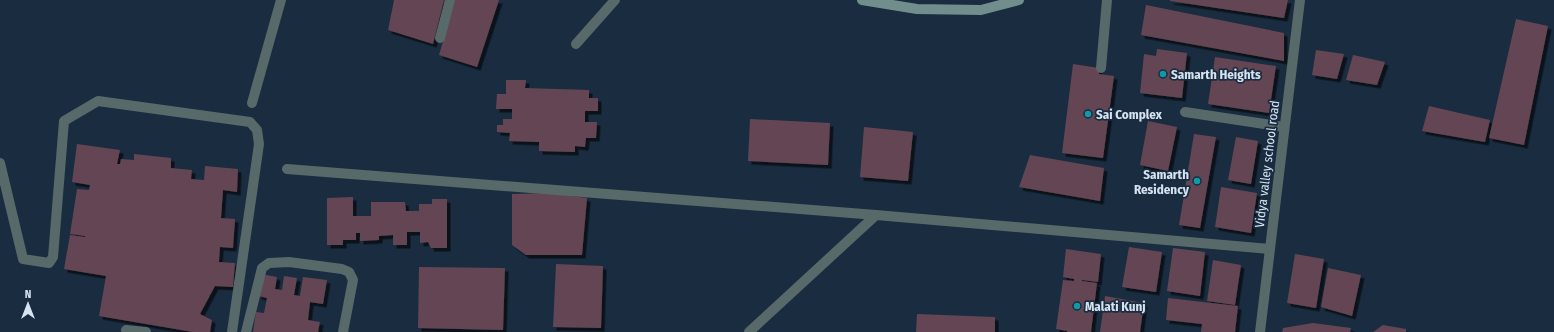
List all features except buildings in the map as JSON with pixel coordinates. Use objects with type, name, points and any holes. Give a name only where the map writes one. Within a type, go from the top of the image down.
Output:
[{"type":"main road","points":[[862,0],[917,9],[981,10],[1019,0]]},
{"type":"street","points":[[252,103],[281,0]]},
{"type":"street","points":[[440,38],[450,0]]},
{"type":"street","points":[[576,44],[615,0]]},
{"type":"street","points":[[1101,68],[1107,0]]},
{"type":"street","name":"Vidya valley school road","points":[[1260,332],[1300,0]]},
{"type":"street","points":[[0,163],[23,259],[49,263],[53,257],[64,121],[98,101],[250,122],[257,130],[259,144],[232,332]]},
{"type":"street","points":[[1185,112],[1284,127]]},
{"type":"street","points":[[287,169],[876,215],[1270,249]]},
{"type":"street","points":[[749,332],[876,215]]},
{"type":"street","points":[[246,332],[262,268],[269,263],[289,262],[349,272],[353,280],[343,332]]},
{"type":"street","points":[[126,330],[146,332]]},
{"type":"place","name":"Samarth Heights","points":[[1163,74]]},
{"type":"place","name":"Sai Complex","points":[[1088,114]]},
{"type":"place","name":"Samarth Residency","points":[[1197,181]]},
{"type":"place","name":"Malati Kunj","points":[[1077,306]]}]
